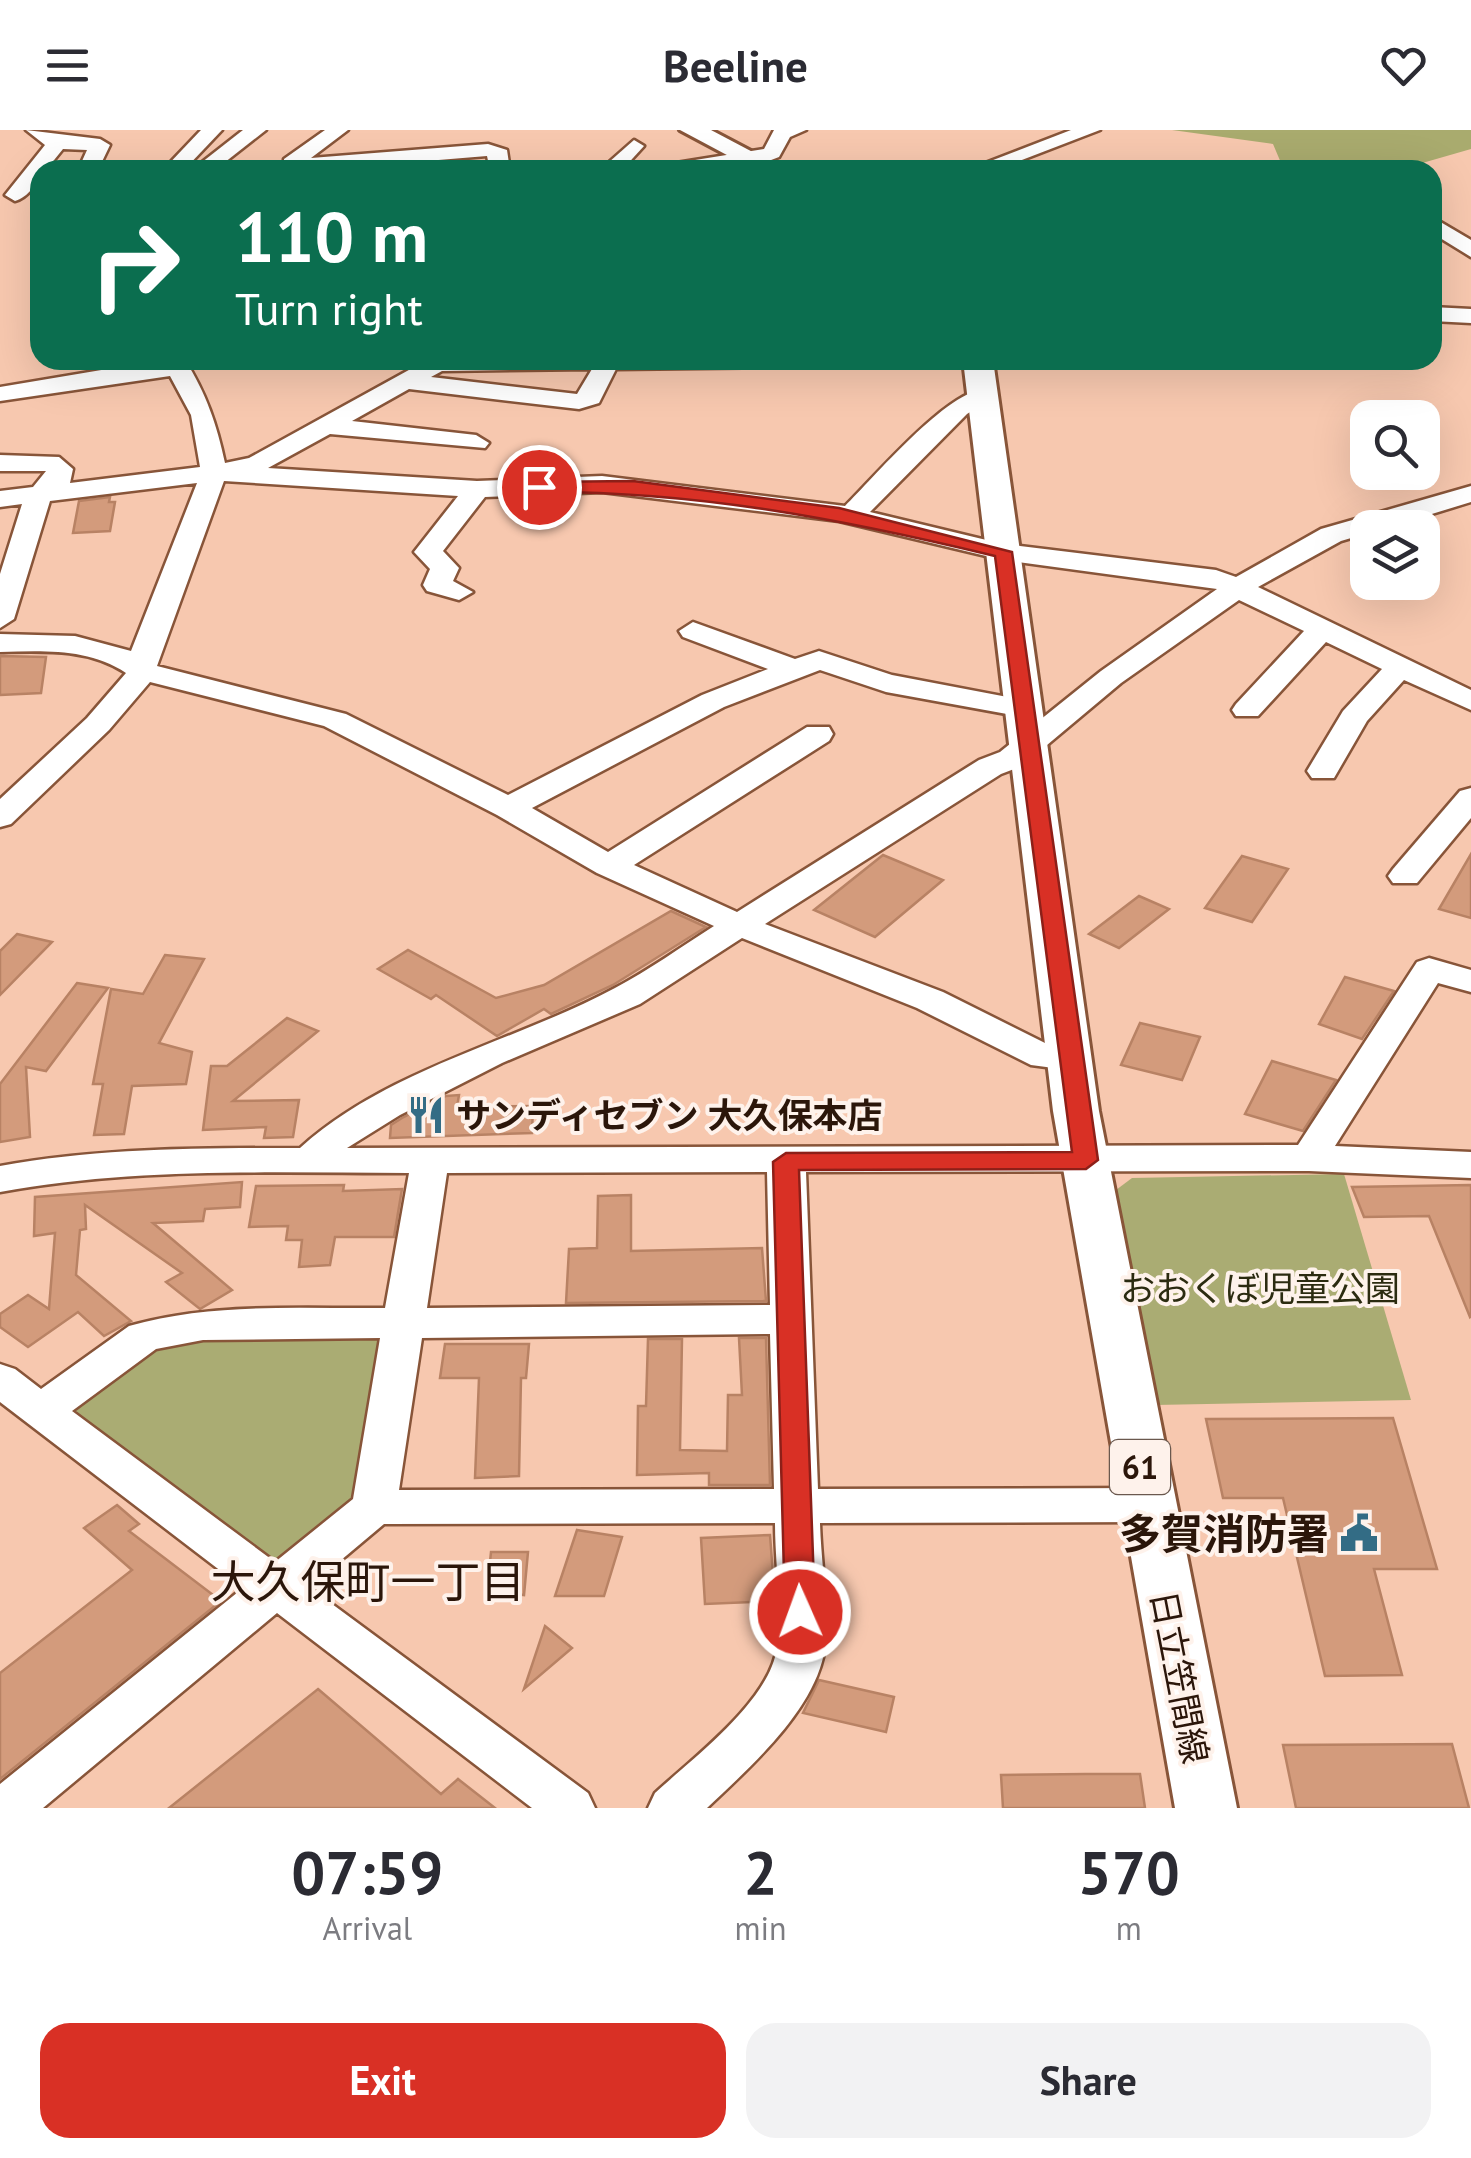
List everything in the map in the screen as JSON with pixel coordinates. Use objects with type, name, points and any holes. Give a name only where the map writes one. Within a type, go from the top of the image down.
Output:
[{"type":"main road","points":[[692,130],[754,159]]},
{"type":"main road","name":"日立笠間線","points":[[981,377],[1069,1058],[1147,1506],[1206,1808]]},
{"type":"street","points":[[36,130],[54,143],[100,144],[93,160]]},
{"type":"street","points":[[183,160],[212,130]]},
{"type":"street","points":[[216,160],[254,132],[277,130]]},
{"type":"street","points":[[292,160],[338,130]]},
{"type":"street","points":[[754,159],[772,153],[783,132],[796,130]]},
{"type":"street","points":[[1005,160],[1090,130]]},
{"type":"street","points":[[39,160],[54,143]]},
{"type":"street","points":[[620,160],[634,146]]},
{"type":"street","points":[[364,160],[488,150],[500,154],[500,160]]},
{"type":"street","points":[[7,196],[30,170]]},
{"type":"street","points":[[1442,230],[1471,250]]},
{"type":"street","points":[[1442,315],[1471,316]]},
{"type":"street","points":[[0,394],[140,370]]},
{"type":"street","points":[[0,816],[98,724],[143,671],[142,662],[214,472],[203,415],[178,370]]},
{"type":"street","points":[[0,499],[257,464],[423,370]]},
{"type":"street","points":[[403,382],[579,402],[590,398],[604,370]]},
{"type":"street","points":[[851,516],[958,409],[981,377]]},
{"type":"street","points":[[328,426],[476,443]]},
{"type":"street","points":[[0,463],[50,462],[60,469],[57,482],[38,496],[0,619]]},
{"type":"street","points":[[214,472],[477,489],[602,484],[851,516],[1003,552],[1216,578],[1471,701]]},
{"type":"street","points":[[460,592],[437,586],[445,568],[428,552],[477,489]]},
{"type":"street","points":[[308,1161],[340,1133],[387,1106],[490,1055],[627,996],[742,926],[1026,727],[1111,677],[1238,587],[1331,536],[1471,494]]},
{"type":"street","points":[[0,627],[15,643],[99,647],[119,652],[143,671],[335,720],[508,808],[609,866],[742,926],[930,1000],[1044,1057],[1069,1058]]},
{"type":"street","points":[[1247,710],[1324,627]]},
{"type":"street","points":[[693,632],[791,668]]},
{"type":"street","points":[[508,808],[630,741],[791,668],[818,660],[1026,727]]},
{"type":"street","points":[[1323,771],[1354,717],[1402,666]]},
{"type":"street","points":[[609,866],[818,734]]},
{"type":"street","points":[[1406,876],[1471,798]]},
{"type":"street","points":[[1309,1158],[1429,970],[1471,981]]},
{"type":"street","points":[[0,1180],[104,1164],[308,1161],[1309,1158],[1471,1166]]},
{"type":"street","points":[[374,1507],[430,1160]]},
{"type":"street","points":[[672,1808],[764,1721],[789,1686],[801,1648],[786,1162]]},
{"type":"street","points":[[40,1411],[144,1337],[203,1325],[791,1319]]},
{"type":"street","points":[[0,1380],[570,1808]]},
{"type":"street","points":[[7,1808],[374,1507],[796,1503],[1147,1506]]},
{"type":"green space","points":[[1172,130],[1471,130],[1471,149],[1433,160],[1280,160],[1273,144]]},
{"type":"green space","name":"おおくぼ児童公園","points":[[1344,1174],[1411,1400],[1155,1405],[1116,1190],[1132,1178]]},
{"type":"green space","points":[[217,1333],[391,1338],[366,1500],[296,1558],[271,1559],[75,1424],[78,1393],[160,1345]]},
{"type":"building","points":[[110,497],[109,502],[115,502],[110,531],[73,533],[79,501]]},
{"type":"building","points":[[0,656],[46,657],[41,693],[0,695]]},
{"type":"building","points":[[1471,854],[1471,918],[1439,909]]},
{"type":"building","points":[[883,855],[943,880],[875,937],[814,910]]},
{"type":"building","points":[[1242,856],[1288,869],[1252,922],[1205,908]]},
{"type":"building","points":[[1139,896],[1169,909],[1119,948],[1089,934]]},
{"type":"building","points":[[671,911],[706,927],[613,985],[551,1014],[544,1009],[497,1036],[436,995],[431,999],[378,969],[408,950],[496,998],[544,985]]},
{"type":"building","points":[[17,934],[52,942],[0,995],[0,951]]},
{"type":"building","points":[[165,955],[204,959],[159,1043],[192,1052],[186,1084],[132,1086],[124,1134],[94,1135],[103,1084],[93,1084],[111,989],[143,994]]},
{"type":"building","points":[[1345,977],[1394,991],[1362,1039],[1319,1024]]},
{"type":"building","points":[[77,983],[108,988],[46,1071],[26,1067],[30,1137],[0,1142],[0,1084]]},
{"type":"building","points":[[287,1018],[318,1031],[233,1101],[299,1100],[293,1137],[264,1138],[266,1127],[203,1130],[211,1066],[227,1066]]},
{"type":"building","points":[[1140,1023],[1200,1037],[1182,1080],[1121,1065]]},
{"type":"building","points":[[1272,1061],[1336,1080],[1303,1131],[1245,1114]]},
{"type":"building","points":[[459,1095],[457,1107],[533,1106],[532,1133],[390,1138],[391,1125],[402,1118],[446,1096]]},
{"type":"building","points":[[242,1182],[240,1207],[205,1209],[203,1221],[153,1223],[232,1290],[200,1309],[166,1282],[182,1273],[85,1205],[86,1229],[80,1230],[76,1275],[131,1321],[104,1336],[78,1312],[28,1347],[0,1327],[0,1314],[28,1295],[49,1309],[55,1233],[34,1236],[35,1197]]},
{"type":"building","points":[[344,1185],[343,1191],[402,1189],[394,1237],[335,1237],[330,1265],[299,1267],[302,1240],[286,1240],[288,1226],[249,1227],[256,1186]]},
{"type":"building","points":[[1471,1185],[1470,1317],[1429,1216],[1364,1217],[1352,1187]]},
{"type":"building","points":[[631,1195],[631,1251],[762,1248],[766,1301],[566,1303],[569,1249],[597,1248],[598,1196]]},
{"type":"building","points":[[739,1338],[766,1338],[770,1485],[709,1485],[709,1473],[637,1475],[638,1406],[646,1406],[648,1339],[682,1339],[680,1450],[727,1451],[728,1395],[742,1395]]},
{"type":"building","points":[[445,1344],[529,1344],[526,1378],[521,1378],[519,1476],[475,1478],[479,1378],[440,1378]]},
{"type":"building","name":"多賀消防署","points":[[1393,1418],[1437,1569],[1374,1569],[1402,1675],[1325,1676],[1283,1498],[1223,1498],[1206,1419]]},
{"type":"building","points":[[117,1505],[139,1524],[129,1531],[221,1601],[0,1779],[0,1673],[132,1570],[84,1528]]},
{"type":"building","points":[[577,1530],[622,1537],[604,1596],[555,1596]]},
{"type":"building","points":[[770,1535],[775,1601],[705,1604],[701,1538]]},
{"type":"building","points":[[491,1552],[528,1552],[524,1595],[487,1591]]},
{"type":"building","points":[[545,1626],[572,1648],[524,1689]]},
{"type":"building","points":[[819,1680],[894,1697],[886,1732],[803,1713]]},
{"type":"building","points":[[318,1689],[441,1794],[458,1779],[495,1808],[169,1808]]},
{"type":"building","points":[[1452,1744],[1469,1808],[1296,1808],[1283,1745]]},
{"type":"building","points":[[1140,1774],[1145,1808],[1003,1808],[1001,1775]]},
{"type":"place","name":"サンディセブン 大久保本店","points":[[426,1115]]},
{"type":"place","name":"多賀消防署","points":[[1359,1533]]},
{"type":"district","name":"大久保町一丁目","points":[[368,1581]]},
{"type":"route","points":[[539,487],[633,486],[839,513],[1003,552],[1076,1111],[1086,1160],[786,1162],[800,1612]]}]
